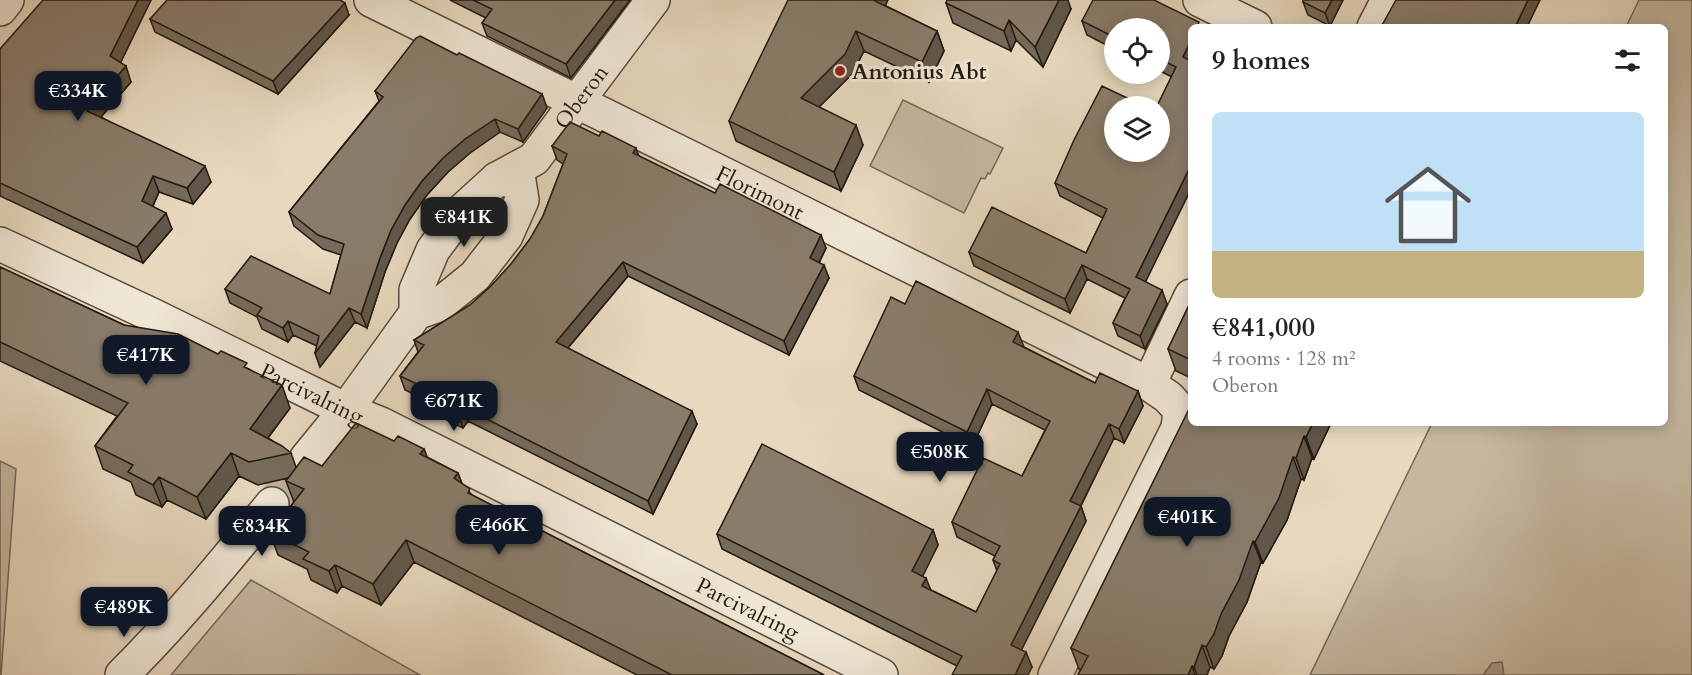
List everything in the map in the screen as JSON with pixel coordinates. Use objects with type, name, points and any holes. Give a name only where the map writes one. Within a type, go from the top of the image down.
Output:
[{"type":"street","points":[[0,9],[7,0]]},
{"type":"street","name":"Florimont","points":[[371,0],[1149,384]]},
{"type":"street","name":"Oberon","points":[[416,313],[416,290],[433,250],[463,210],[497,179],[534,159],[567,98],[653,0]]},
{"type":"street","points":[[1200,0],[1249,24]]},
{"type":"street","points":[[1376,24],[1388,0]]},
{"type":"street","points":[[306,459],[346,410],[416,313],[439,305],[475,276],[506,236],[522,200],[519,181],[497,179]]},
{"type":"street","name":"Parcivalring","points":[[0,244],[346,410],[381,424],[881,675]]},
{"type":"street","points":[[1055,675],[1178,428],[1180,410],[1168,397],[1149,384],[1188,302]]},
{"type":"street","points":[[122,675],[161,636],[212,578],[272,504]]},
{"type":"street","points":[[141,675],[161,636]]},
{"type":"shaded area","points":[[1639,0],[1692,0],[1692,675],[1310,675],[1431,426],[1668,426],[1668,24],[1627,24]]},
{"type":"shaded area","points":[[903,100],[1003,148],[990,174],[988,173],[985,179],[981,178],[964,213],[870,166]]},
{"type":"shaded area","points":[[0,461],[16,469],[1,675],[0,675]]},
{"type":"shaded area","points":[[251,580],[420,675],[171,675]]},
{"type":"shaded area","points":[[1502,662],[1504,675],[1483,675],[1492,663]]},
{"type":"building","points":[[43,0],[138,0],[110,56],[126,66],[87,111],[205,166],[187,188],[153,176],[142,201],[166,213],[137,247],[0,183],[0,49]]},
{"type":"building","points":[[167,0],[340,0],[345,3],[273,81],[150,19]]},
{"type":"building","points":[[473,0],[615,0],[566,64],[482,23],[492,9]]},
{"type":"building","points":[[788,0],[873,0],[937,31],[922,62],[856,31],[845,54],[801,98],[856,125],[834,172],[729,121]]},
{"type":"building","points":[[947,0],[1059,0],[1035,47],[1009,20],[1004,31],[946,3]]},
{"type":"building","points":[[1093,0],[1154,0],[1199,22],[1198,24],[1188,24],[1188,46],[1183,57],[1188,60],[1188,171],[1136,277],[1162,290],[1140,336],[1113,323],[1130,289],[1082,265],[1065,299],[969,252],[992,207],[1086,253],[1107,209],[1055,183],[1102,86],[1123,96],[1104,96],[1104,162],[1170,162],[1170,96],[1162,96],[1168,84],[1170,84],[1176,67],[1170,64],[1170,18],[1104,18],[1104,32],[1082,21]]},
{"type":"building","points":[[1303,0],[1332,0],[1325,13]]},
{"type":"building","points":[[1396,0],[1528,0],[1516,24],[1383,24]]},
{"type":"building","points":[[420,36],[542,94],[518,129],[495,119],[465,139],[422,181],[391,230],[361,314],[349,308],[315,353],[319,336],[288,321],[283,328],[257,315],[262,308],[225,289],[251,256],[330,294],[344,244],[318,235],[289,212],[383,97],[375,91],[416,38]]},
{"type":"building","points":[[570,122],[599,136],[602,131],[636,148],[633,153],[715,193],[720,184],[821,235],[810,258],[824,265],[784,341],[623,262],[556,342],[692,411],[648,501],[463,407],[458,414],[432,402],[438,394],[400,376],[424,345],[414,340],[470,305],[511,264],[530,239],[543,216],[567,154],[552,146]]},
{"type":"building","points":[[0,267],[124,325],[178,334],[218,354],[221,351],[247,363],[244,367],[282,385],[250,429],[291,453],[249,462],[231,453],[197,497],[159,477],[153,485],[128,472],[133,465],[95,446],[128,403],[0,342]]},
{"type":"building","points":[[916,281],[1018,332],[1013,342],[1095,383],[1100,373],[1138,391],[1119,429],[1109,424],[1070,501],[1081,506],[1011,645],[1026,652],[1015,675],[952,675],[962,656],[717,534],[762,444],[933,530],[912,571],[926,578],[922,586],[976,612],[1000,564],[993,560],[1000,546],[952,522],[983,458],[1022,476],[1050,421],[987,389],[967,432],[854,376],[891,297],[905,304]]},
{"type":"building","points":[[1188,307],[1188,359],[1168,349]]},
{"type":"building","points":[[1188,411],[1188,426],[1312,426],[1306,437],[1304,436],[1296,458],[1293,457],[1279,498],[1255,542],[1253,541],[1239,580],[1221,614],[1214,634],[1206,647],[1202,645],[1194,667],[1192,666],[1188,675],[1078,675],[1088,656],[1071,648]]},
{"type":"building","points":[[356,423],[394,441],[398,436],[424,449],[420,454],[458,473],[454,478],[470,489],[468,493],[824,675],[672,675],[406,540],[373,584],[335,565],[329,571],[303,559],[309,552],[270,533],[304,489],[286,481],[304,457],[322,466]]},
{"type":"tunnel","points":[[272,504],[306,459]]},
{"type":"place","name":"Antonius Abt","points":[[840,71]]}]
